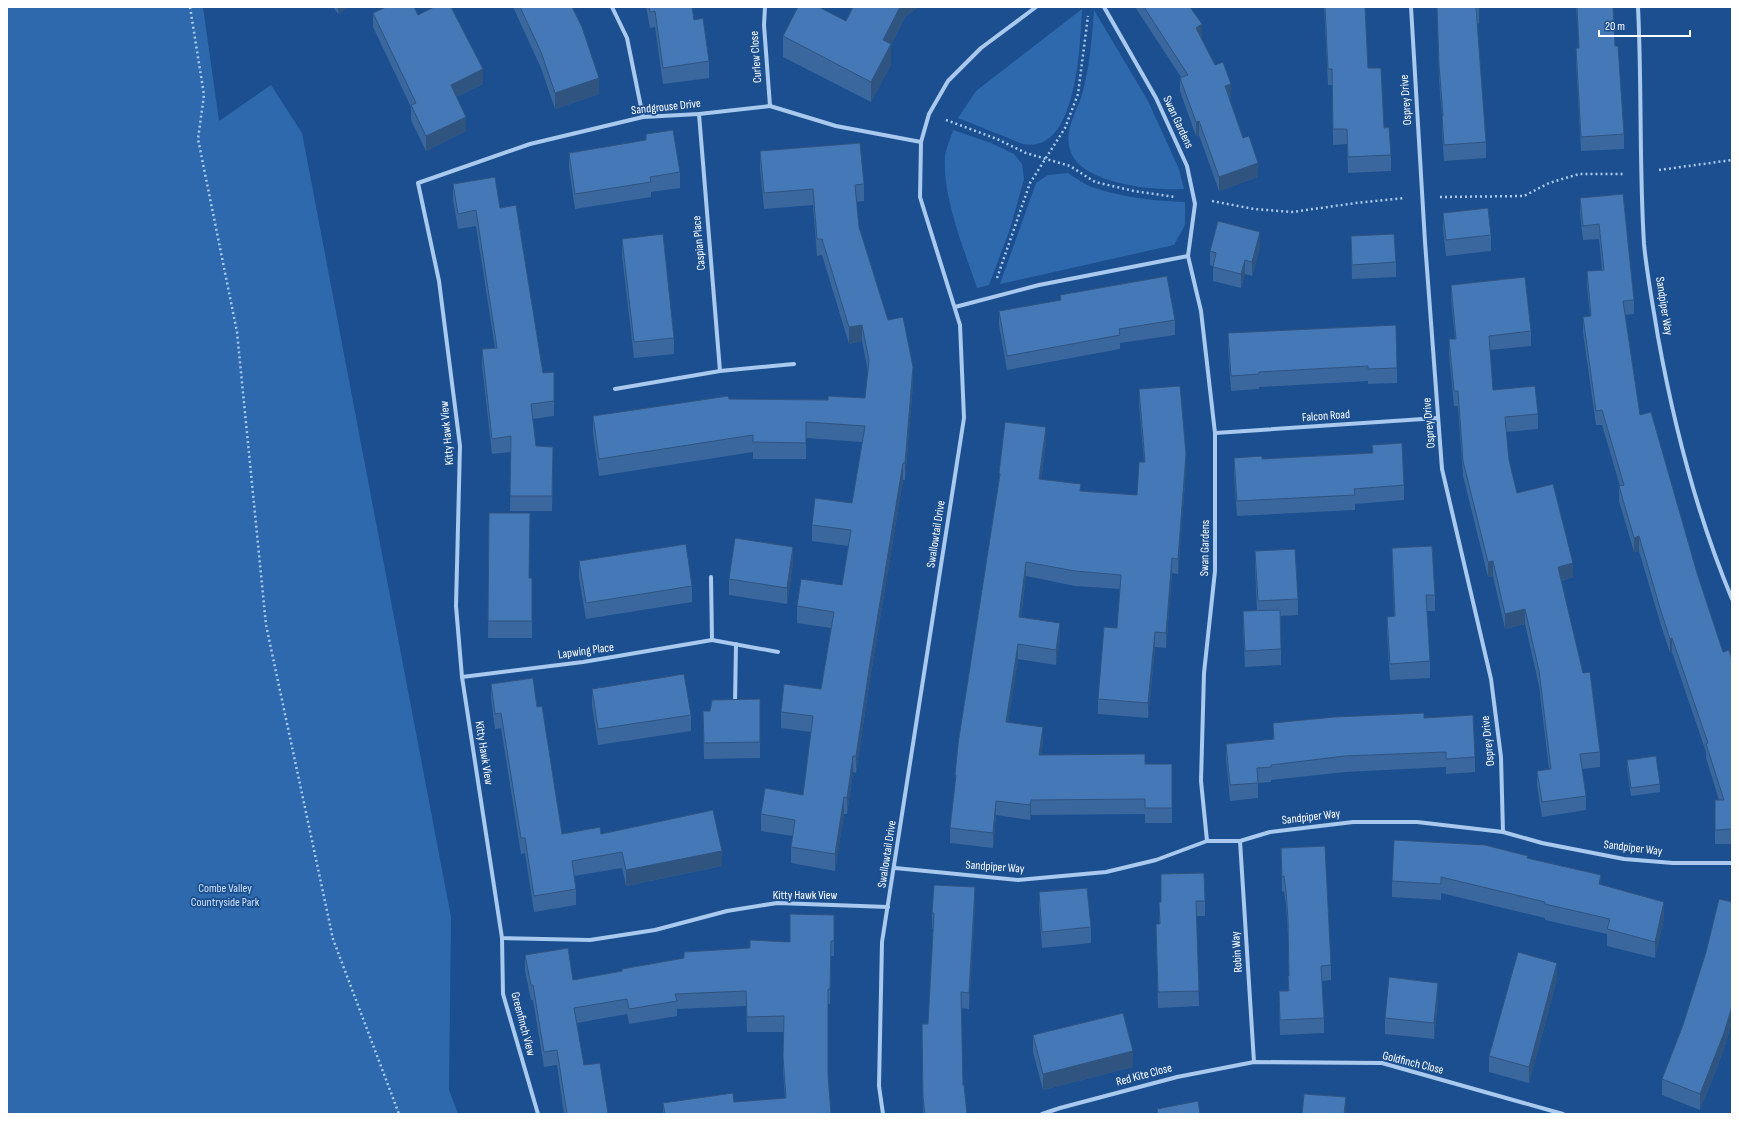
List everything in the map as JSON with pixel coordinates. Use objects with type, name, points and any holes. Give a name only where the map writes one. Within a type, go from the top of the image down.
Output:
[{"type":"street","points":[[612,7],[627,38],[643,117]]},
{"type":"street","name":"Curlew Close","points":[[766,7],[764,25],[770,106]]},
{"type":"street","name":"Swallowtail Drive","points":[[883,1114],[879,1086],[882,942],[895,868],[964,418],[960,325],[920,197],[921,142],[929,114],[948,81],[981,48],[1036,7]]},
{"type":"street","name":"Swan Gardens","points":[[1104,7],[1156,98],[1188,166],[1195,204],[1188,256],[1201,311],[1215,433],[1215,571],[1204,673],[1201,781],[1207,841]]},
{"type":"street","name":"Osprey Drive","points":[[1411,7],[1422,197],[1442,469],[1491,679],[1501,757],[1503,832]]},
{"type":"street","name":"Sandpiper Way","points":[[1638,7],[1644,244],[1650,290],[1668,394],[1687,470],[1723,577],[1732,599]]},
{"type":"street","name":"Sandgrouse Drive","points":[[418,183],[530,144],[643,117],[699,114],[770,106],[836,126],[921,142]]},
{"type":"street","name":"Caspian Place","points":[[699,114],[720,370]]},
{"type":"street","name":"Kitty Hawk View","points":[[418,183],[439,281],[460,446],[456,606],[462,677],[502,938],[590,940],[655,930],[727,911],[777,903],[888,907]]},
{"type":"street","points":[[955,307],[1038,286],[1188,256]]},
{"type":"street","points":[[615,389],[720,370],[794,364]]},
{"type":"street","name":"Falcon Road","points":[[1215,433],[1438,418]]},
{"type":"street","points":[[711,577],[712,640]]},
{"type":"street","name":"Lapwing Place","points":[[462,677],[583,662],[712,640],[778,652]]},
{"type":"street","points":[[735,706],[736,644]]},
{"type":"street","name":"Sandpiper Way","points":[[895,868],[1018,880],[1106,872],[1156,860],[1207,841],[1240,841],[1270,832],[1353,822],[1417,822],[1503,832],[1542,843],[1624,859],[1673,863],[1732,863]]},
{"type":"street","name":"Robin Way","points":[[1240,841],[1254,1062]]},
{"type":"street","name":"Greenfinch View","points":[[502,938],[503,994],[538,1114]]},
{"type":"street","name":"Red Kite Close","points":[[1042,1114],[1177,1077],[1254,1062]]},
{"type":"street","name":"Goldfinch Close","points":[[1254,1062],[1382,1063],[1563,1114]]},
{"type":"path","points":[[190,7],[204,95],[198,139],[237,332],[266,625],[333,939],[399,1114]]},
{"type":"path","points":[[990,298],[1030,183],[1065,128],[1078,94],[1089,9]]},
{"type":"path","points":[[929,114],[997,139],[1026,153],[1070,166],[1096,182],[1134,191],[1194,198],[1254,210],[1292,212],[1356,203],[1422,197],[1524,196],[1549,183],[1579,174],[1618,175],[1732,160]]},
{"type":"green space","name":"Combe Valley Countryside Park","points":[[7,7],[203,7],[219,121],[271,85],[302,133],[451,917],[449,1090],[458,1114],[7,1114]]},
{"type":"green space","points":[[1082,9],[1080,46],[1072,93],[1065,115],[1055,132],[1041,143],[1023,144],[958,118],[976,91]]},
{"type":"green space","points":[[1094,10],[1148,101],[1179,169],[1184,189],[1155,189],[1119,183],[1102,178],[1087,170],[1076,161],[1070,149],[1069,134],[1072,120],[1083,91],[1087,71]]},
{"type":"green space","points":[[953,130],[991,143],[1014,154],[1022,164],[1024,179],[1010,229],[989,285],[977,288],[960,240],[950,206],[947,188],[945,156]]},
{"type":"green space","points":[[1068,173],[1089,186],[1126,196],[1161,201],[1185,202],[1185,225],[1174,245],[1000,284],[1036,183],[1048,175]]},
{"type":"building","points":[[386,7],[414,7],[418,15],[434,7],[451,7],[483,69],[451,85],[466,117],[426,136],[411,105],[416,103],[373,13]]},
{"type":"building","points":[[520,7],[572,7],[582,27],[599,78],[555,93],[541,52]]},
{"type":"building","points":[[649,7],[692,7],[694,20],[703,18],[709,61],[663,68],[655,11],[650,12]]},
{"type":"building","points":[[798,7],[819,7],[846,21],[853,7],[900,7],[883,40],[891,44],[871,82],[783,36]]},
{"type":"building","points":[[1144,7],[1190,7],[1202,24],[1196,28],[1215,65],[1223,62],[1231,84],[1225,86],[1243,138],[1249,136],[1258,163],[1219,177],[1199,121],[1196,122],[1180,78],[1188,75]]},
{"type":"building","points":[[1325,7],[1365,7],[1368,68],[1381,68],[1384,128],[1389,127],[1391,155],[1348,157],[1347,129],[1333,129],[1332,69],[1328,69]]},
{"type":"building","points":[[1437,7],[1476,7],[1486,142],[1444,145]]},
{"type":"building","points":[[1577,7],[1613,7],[1615,46],[1618,46],[1624,134],[1581,137],[1576,48],[1579,48]]},
{"type":"building","points":[[673,130],[680,172],[650,177],[651,182],[575,194],[569,153],[646,140],[646,134]]},
{"type":"building","points":[[860,143],[864,184],[855,185],[859,227],[888,320],[903,317],[913,367],[905,463],[903,463],[856,756],[853,756],[847,798],[844,797],[835,854],[791,847],[795,820],[761,814],[765,788],[803,795],[813,716],[781,712],[784,684],[821,689],[834,612],[797,606],[801,579],[842,585],[851,530],[812,525],[815,498],[852,503],[865,426],[806,422],[806,443],[753,442],[753,435],[599,459],[593,416],[728,396],[729,399],[828,400],[828,396],[865,398],[869,360],[862,325],[849,327],[822,239],[817,239],[813,189],[764,193],[760,151]]},
{"type":"building","points":[[495,177],[500,208],[516,205],[543,373],[554,372],[554,401],[531,404],[536,446],[553,447],[552,496],[510,496],[511,436],[492,439],[482,349],[497,348],[476,210],[458,214],[453,184]]},
{"type":"building","points":[[1623,194],[1634,300],[1623,301],[1640,415],[1651,412],[1697,573],[1723,652],[1729,650],[1732,660],[1732,829],[1715,830],[1715,800],[1724,800],[1706,744],[1708,743],[1672,638],[1670,639],[1639,536],[1634,538],[1619,486],[1624,485],[1602,410],[1596,411],[1583,317],[1591,316],[1587,271],[1604,270],[1599,224],[1583,226],[1580,198]]},
{"type":"building","points":[[1488,208],[1491,235],[1446,240],[1443,213]]},
{"type":"building","points":[[1218,221],[1260,232],[1252,262],[1245,260],[1241,274],[1213,267],[1216,253],[1210,251]]},
{"type":"building","points":[[663,234],[674,338],[634,342],[622,239]]},
{"type":"building","points":[[1394,234],[1396,262],[1352,265],[1351,236]]},
{"type":"building","points":[[1167,276],[1175,320],[1119,329],[1120,335],[1007,356],[999,311],[1061,300],[1060,295]]},
{"type":"building","points":[[1525,277],[1531,331],[1489,336],[1493,390],[1535,386],[1538,414],[1505,417],[1509,460],[1517,493],[1553,484],[1573,563],[1558,567],[1583,673],[1590,672],[1600,752],[1580,754],[1586,796],[1542,802],[1537,771],[1551,769],[1539,671],[1525,609],[1505,614],[1493,561],[1488,562],[1463,461],[1458,391],[1454,391],[1449,339],[1456,339],[1451,285]]},
{"type":"building","points":[[1396,325],[1397,368],[1368,369],[1368,366],[1259,372],[1259,374],[1231,376],[1228,333]]},
{"type":"building","points":[[1180,386],[1186,454],[1178,559],[1172,558],[1166,633],[1155,632],[1148,703],[1098,699],[1104,627],[1117,628],[1121,575],[1075,571],[1026,562],[1019,617],[1060,623],[1056,650],[1018,644],[1006,722],[1043,727],[1039,755],[1145,754],[1145,764],[1172,764],[1172,808],[1145,808],[1145,799],[1031,800],[1030,805],[996,801],[993,833],[950,828],[958,744],[1000,474],[1005,422],[1046,427],[1039,479],[1081,484],[1080,491],[1137,495],[1139,462],[1145,462],[1139,389]]},
{"type":"building","points":[[1402,443],[1404,485],[1354,489],[1355,495],[1237,501],[1234,458],[1262,456],[1262,459],[1373,453],[1372,445]]},
{"type":"building","points":[[489,513],[530,513],[529,578],[532,578],[532,621],[488,621]]},
{"type":"building","points":[[735,538],[793,547],[787,588],[729,579]]},
{"type":"building","points":[[686,544],[692,586],[586,603],[579,561]]},
{"type":"building","points":[[1432,546],[1435,595],[1426,595],[1430,661],[1390,664],[1387,617],[1395,616],[1392,548]]},
{"type":"building","points":[[1295,549],[1298,599],[1258,601],[1255,551]]},
{"type":"building","points":[[1280,610],[1281,649],[1245,651],[1243,611]]},
{"type":"building","points":[[684,674],[691,715],[598,729],[592,689]]},
{"type":"building","points":[[533,678],[537,707],[542,706],[562,834],[600,827],[601,834],[713,810],[722,851],[626,870],[622,852],[572,861],[576,889],[534,896],[525,838],[521,838],[501,713],[495,714],[491,684]]},
{"type":"building","points":[[760,699],[760,742],[704,743],[703,711],[710,711],[712,700]]},
{"type":"building","points":[[1424,713],[1424,718],[1473,715],[1475,757],[1446,759],[1446,752],[1345,756],[1257,768],[1258,783],[1230,785],[1226,744],[1274,739],[1273,723],[1334,717]]},
{"type":"building","points":[[1656,756],[1660,784],[1631,788],[1627,760]]},
{"type":"building","points":[[1394,840],[1485,845],[1528,856],[1527,858],[1601,875],[1599,884],[1664,902],[1655,942],[1607,929],[1610,919],[1441,877],[1441,884],[1392,881]]},
{"type":"building","points":[[1325,846],[1331,965],[1321,966],[1324,1018],[1280,1020],[1279,991],[1289,991],[1288,920],[1284,876],[1282,877],[1281,848]]},
{"type":"building","points":[[1204,873],[1205,901],[1196,901],[1199,991],[1158,992],[1156,924],[1160,924],[1159,902],[1161,902],[1161,874]]},
{"type":"building","points":[[934,885],[975,887],[969,993],[961,992],[963,1085],[967,1114],[925,1114],[923,1097],[922,1024],[928,1024],[934,913],[932,913]]},
{"type":"building","points":[[1087,888],[1091,927],[1042,932],[1039,892]]},
{"type":"building","points":[[1719,899],[1732,902],[1732,1006],[1724,1033],[1700,1094],[1662,1079],[1683,1025],[1706,952]]},
{"type":"building","points":[[790,914],[834,915],[834,941],[831,941],[830,989],[828,989],[828,1075],[831,1114],[665,1114],[663,1103],[733,1093],[734,1102],[786,1098],[783,1056],[784,1016],[747,1017],[746,991],[675,994],[677,1001],[629,1009],[627,999],[574,1008],[584,1065],[600,1063],[608,1114],[567,1114],[557,1050],[544,1052],[533,985],[531,985],[525,955],[568,948],[573,980],[622,971],[622,969],[684,958],[684,952],[750,948],[750,940],[790,942]]},
{"type":"building","points":[[1518,952],[1557,963],[1529,1067],[1489,1056]]},
{"type":"building","points":[[1389,977],[1438,983],[1434,1023],[1385,1018]]},
{"type":"building","points":[[1123,1013],[1133,1051],[1043,1074],[1033,1035]]},
{"type":"building","points":[[1304,1094],[1346,1097],[1344,1114],[1302,1114]]},
{"type":"building","points":[[1198,1101],[1200,1114],[1158,1114],[1157,1109]]}]
